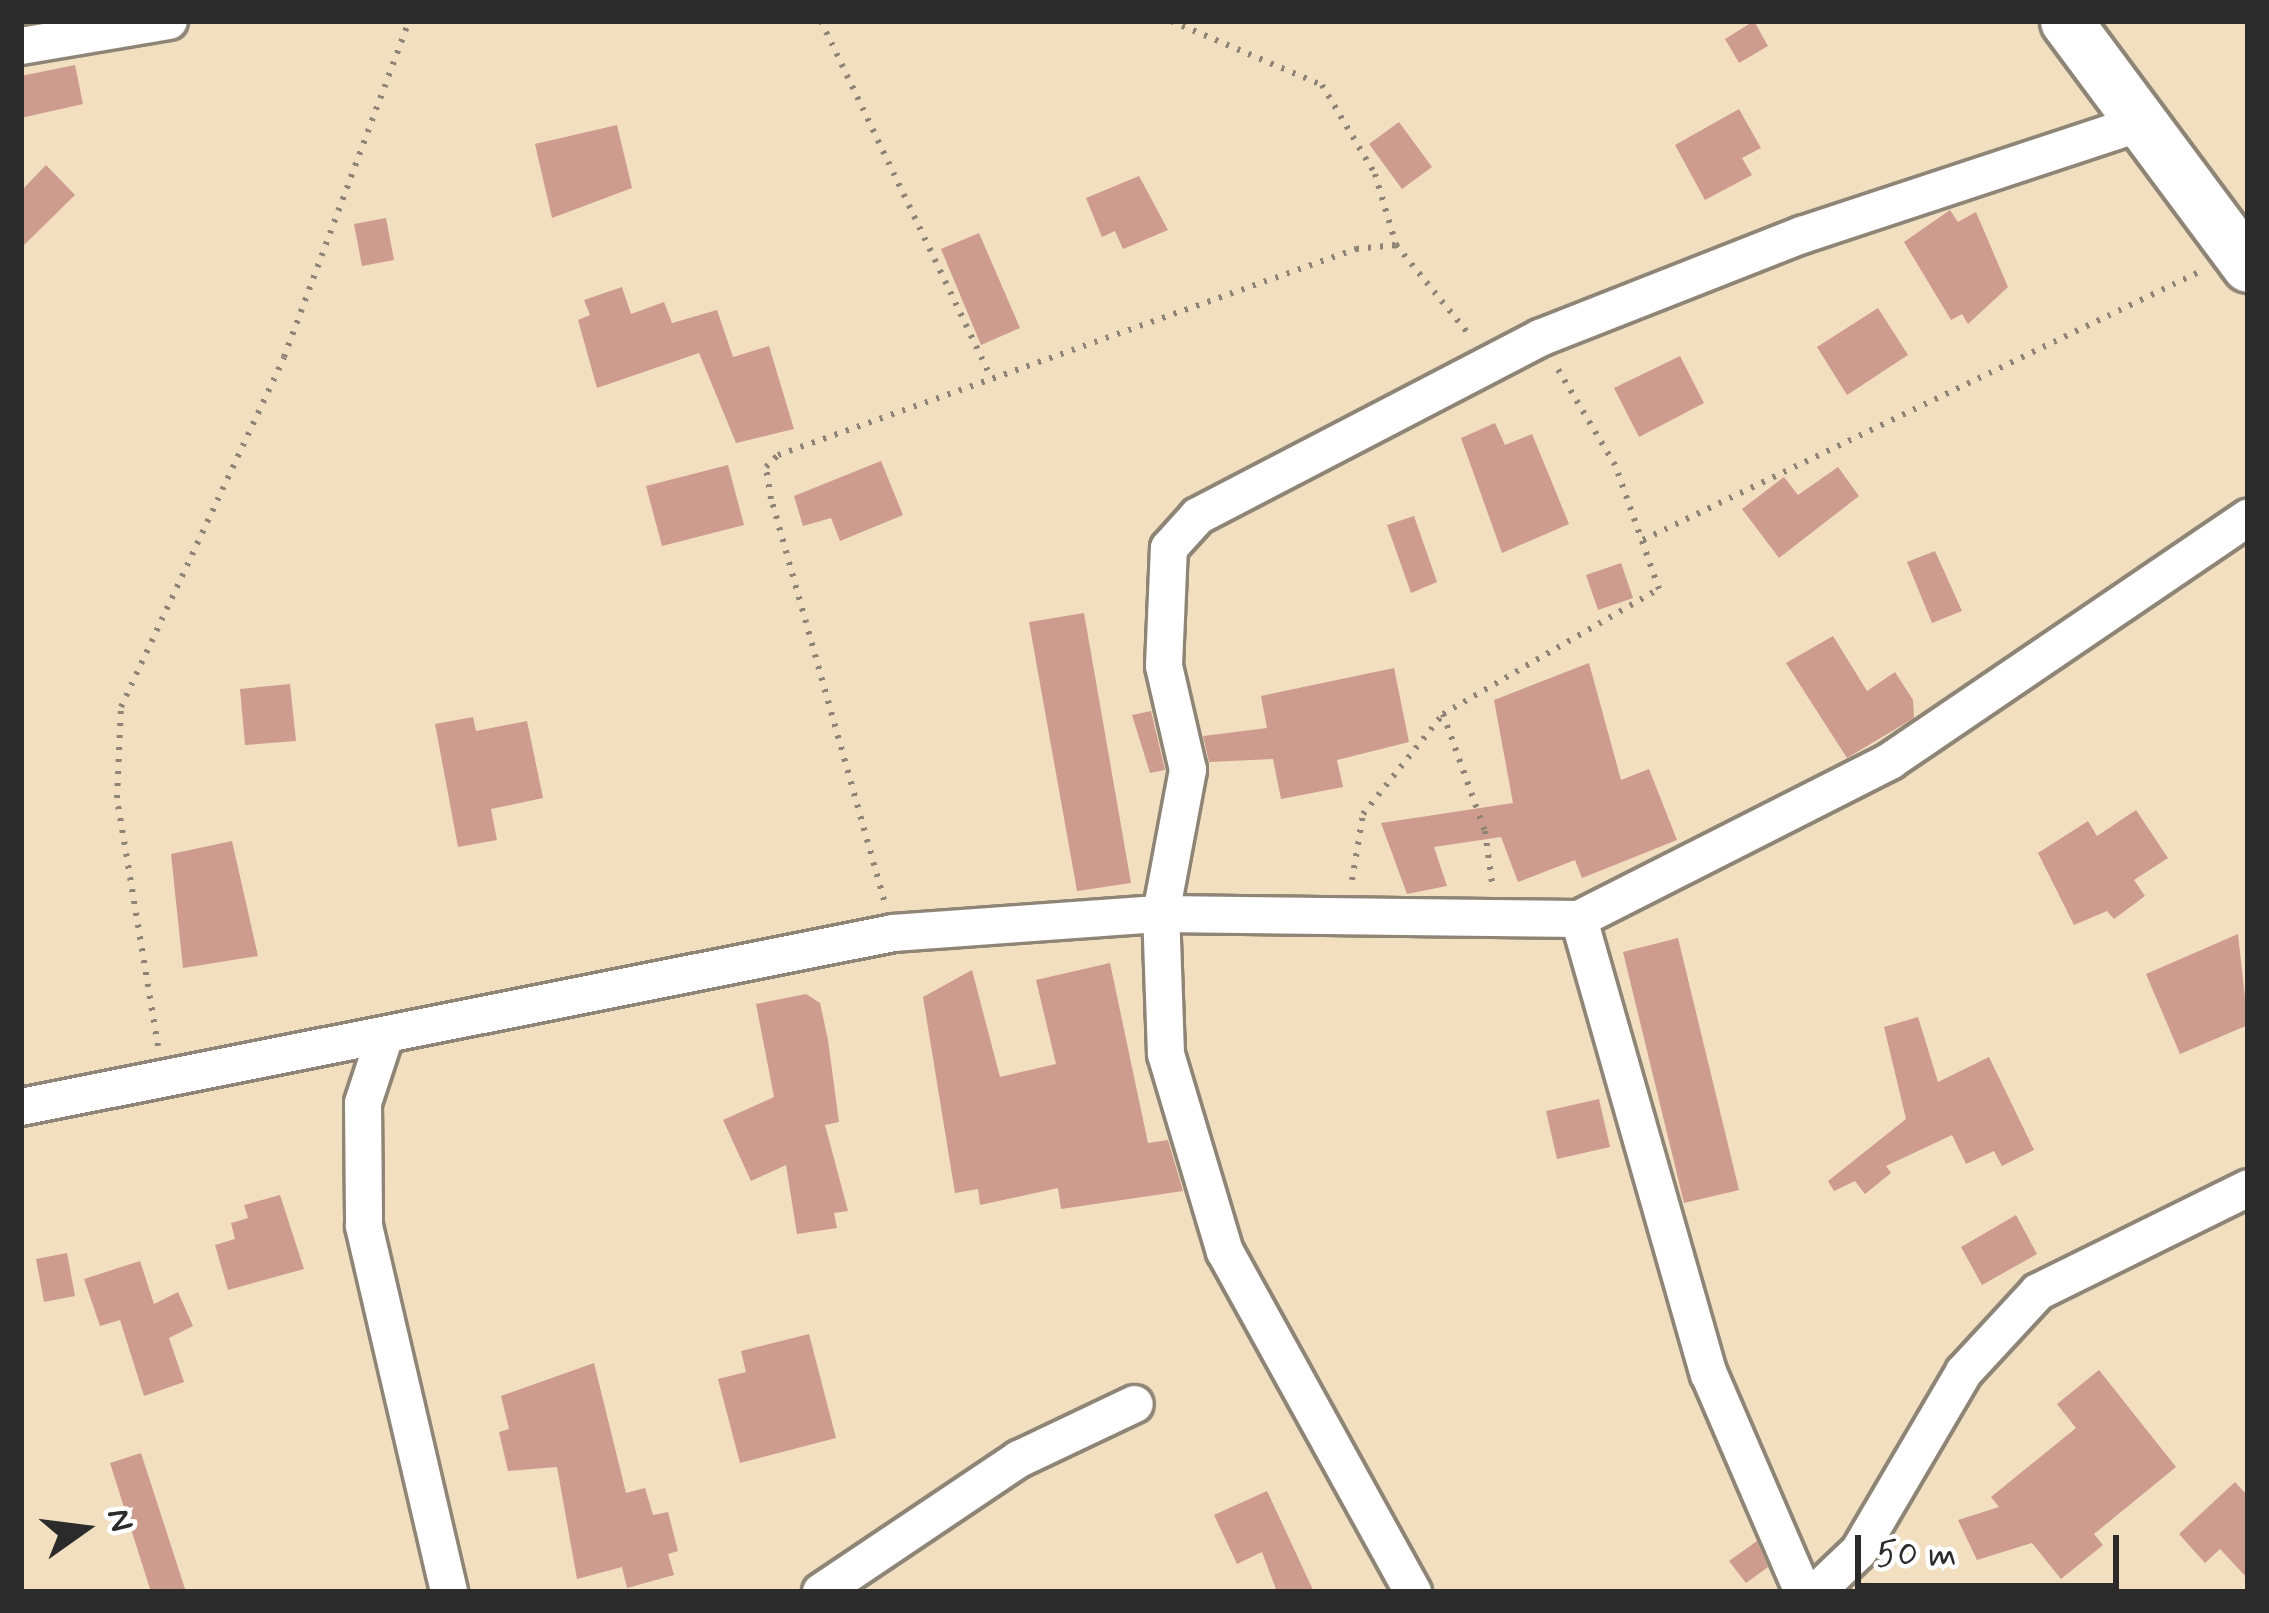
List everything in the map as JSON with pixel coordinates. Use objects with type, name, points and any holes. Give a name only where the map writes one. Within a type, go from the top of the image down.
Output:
[{"type":"main road","points":[[2066,21],[2245,255]]},
{"type":"street","points":[[21,46],[169,21]]},
{"type":"street","points":[[1413,1592],[1225,1252],[1166,1054],[1161,914],[1188,770],[1164,666],[1169,548],[1198,516],[1540,338],[1802,235],[2140,123]]},
{"type":"street","points":[[21,1107],[383,1042],[893,933],[1161,914],[1350,913],[1496,922],[1579,919],[1890,760],[2248,518]]},
{"type":"street","points":[[1579,919],[1709,1374],[1803,1592]]},
{"type":"street","points":[[383,1042],[363,1103],[364,1226],[449,1592]]},
{"type":"street","points":[[1816,1592],[1859,1551],[1964,1372],[2038,1292],[2248,1188]]},
{"type":"street","points":[[821,1592],[1019,1459],[1135,1403]]},
{"type":"path","points":[[163,1082],[117,798],[121,707],[284,357],[409,21]]},
{"type":"path","points":[[821,21],[991,377]]},
{"type":"path","points":[[1172,21],[1322,85],[1375,174],[1396,245],[1489,363]]},
{"type":"path","points":[[893,933],[766,467],[1274,272],[1396,245]]},
{"type":"path","points":[[1643,539],[2245,255]]},
{"type":"path","points":[[1350,913],[1355,831],[1442,714],[1537,650],[1635,611],[1660,589],[1615,466],[1540,338]]},
{"type":"path","points":[[1442,714],[1486,830],[1496,922]]},
{"type":"building","points":[[1754,21],[1768,46],[1739,63],[1725,39]]},
{"type":"building","points":[[75,65],[83,104],[21,118],[21,76]]},
{"type":"building","points":[[1739,109],[1761,148],[1742,158],[1752,175],[1705,200],[1675,145]]},
{"type":"building","points":[[1399,122],[1432,167],[1402,189],[1369,144]]},
{"type":"building","points":[[617,125],[632,188],[552,218],[535,144]]},
{"type":"building","points":[[46,165],[75,195],[21,248],[21,191]]},
{"type":"building","points":[[1139,176],[1168,230],[1123,249],[1115,231],[1102,237],[1086,198]]},
{"type":"building","points":[[1950,210],[1958,222],[1976,212],[2008,287],[1968,324],[1962,314],[1951,320],[1904,242]]},
{"type":"building","points":[[386,218],[394,260],[362,266],[354,224]]},
{"type":"building","points":[[979,233],[1020,328],[981,345],[941,249]]},
{"type":"building","points":[[622,287],[631,314],[664,302],[672,323],[717,310],[733,357],[769,346],[794,429],[736,443],[699,353],[597,388],[578,320],[590,315],[584,300]]},
{"type":"building","points":[[1878,308],[1908,355],[1847,395],[1817,347]]},
{"type":"building","points":[[1680,356],[1704,403],[1639,437],[1614,388]]},
{"type":"building","points":[[1495,423],[1505,445],[1532,434],[1569,524],[1502,553],[1461,438]]},
{"type":"building","points":[[881,461],[903,515],[840,541],[831,518],[803,526],[794,496]]},
{"type":"building","points":[[728,465],[744,525],[662,546],[646,486]]},
{"type":"building","points":[[1838,467],[1859,496],[1779,558],[1742,509],[1784,477],[1798,495]]},
{"type":"building","points":[[1414,516],[1437,582],[1411,593],[1387,525]]},
{"type":"building","points":[[1935,551],[1962,611],[1932,623],[1907,562]]},
{"type":"building","points":[[1621,563],[1633,598],[1598,610],[1586,575]]},
{"type":"building","points":[[1084,613],[1131,883],[1077,891],[1029,622]]},
{"type":"building","points":[[1833,636],[1867,691],[1895,672],[1913,700],[1914,718],[1847,758],[1786,663]]},
{"type":"building","points":[[1589,663],[1621,780],[1649,769],[1677,840],[1582,878],[1575,860],[1518,882],[1501,837],[1434,847],[1447,886],[1407,894],[1381,823],[1513,803],[1494,700]]},
{"type":"building","points":[[1394,668],[1409,742],[1337,760],[1343,787],[1281,799],[1273,759],[1209,762],[1203,736],[1267,728],[1261,696]]},
{"type":"building","points":[[290,684],[296,741],[245,745],[240,689]]},
{"type":"building","points":[[1151,711],[1165,770],[1150,773],[1132,715]]},
{"type":"building","points":[[473,717],[476,731],[527,721],[543,798],[491,809],[497,840],[458,847],[435,724]]},
{"type":"building","points":[[2136,810],[2168,858],[2134,880],[2145,896],[2114,919],[2107,911],[2074,925],[2038,853],[2088,821],[2097,836]]},
{"type":"building","points":[[232,841],[258,956],[183,968],[171,854]]},
{"type":"building","points":[[2238,934],[2248,1025],[2180,1054],[2146,974]]},
{"type":"building","points":[[1678,938],[1739,1190],[1684,1203],[1623,952]]},
{"type":"building","points":[[1110,963],[1148,1143],[1168,1140],[1183,1191],[1061,1209],[1058,1188],[980,1205],[978,1189],[955,1193],[923,997],[972,970],[1000,1077],[1056,1064],[1036,980]]},
{"type":"building","points":[[806,994],[820,1003],[828,1040],[839,1122],[825,1125],[848,1211],[834,1213],[837,1228],[797,1234],[786,1165],[751,1181],[723,1120],[774,1097],[756,1004]]},
{"type":"building","points":[[1918,1017],[1938,1082],[1989,1057],[2034,1150],[2002,1166],[1994,1151],[1966,1164],[1952,1135],[1886,1166],[1891,1173],[1865,1194],[1855,1181],[1834,1191],[1828,1181],[1906,1119],[1884,1027]]},
{"type":"building","points":[[1599,1099],[1610,1147],[1557,1159],[1546,1111]]},
{"type":"building","points":[[280,1195],[304,1269],[228,1290],[215,1245],[235,1239],[231,1223],[248,1218],[244,1205]]},
{"type":"building","points":[[2016,1215],[2037,1254],[1982,1285],[1961,1247]]},
{"type":"building","points":[[67,1253],[75,1296],[44,1302],[36,1259]]},
{"type":"building","points":[[140,1261],[154,1304],[178,1292],[193,1326],[169,1338],[184,1382],[144,1396],[120,1320],[100,1326],[84,1279]]},
{"type":"building","points":[[809,1334],[836,1438],[740,1463],[718,1379],[746,1372],[741,1351]]},
{"type":"building","points":[[594,1363],[626,1493],[645,1488],[653,1515],[668,1512],[678,1551],[668,1554],[674,1575],[627,1588],[622,1567],[577,1579],[557,1467],[508,1471],[499,1432],[509,1429],[501,1396]]},
{"type":"building","points":[[2099,1370],[2176,1467],[2094,1534],[2103,1545],[2061,1579],[2032,1543],[1977,1560],[1958,1520],[1999,1507],[1991,1497],[2076,1428],[2057,1404]]},
{"type":"building","points":[[141,1453],[186,1592],[151,1592],[110,1463]]},
{"type":"building","points":[[2235,1482],[2248,1496],[2248,1579],[2220,1549],[2205,1563],[2179,1534]]},
{"type":"building","points":[[1267,1491],[1314,1592],[1277,1592],[1262,1552],[1237,1564],[1214,1515]]},
{"type":"building","points":[[1757,1541],[1768,1567],[1746,1583],[1729,1561]]}]
